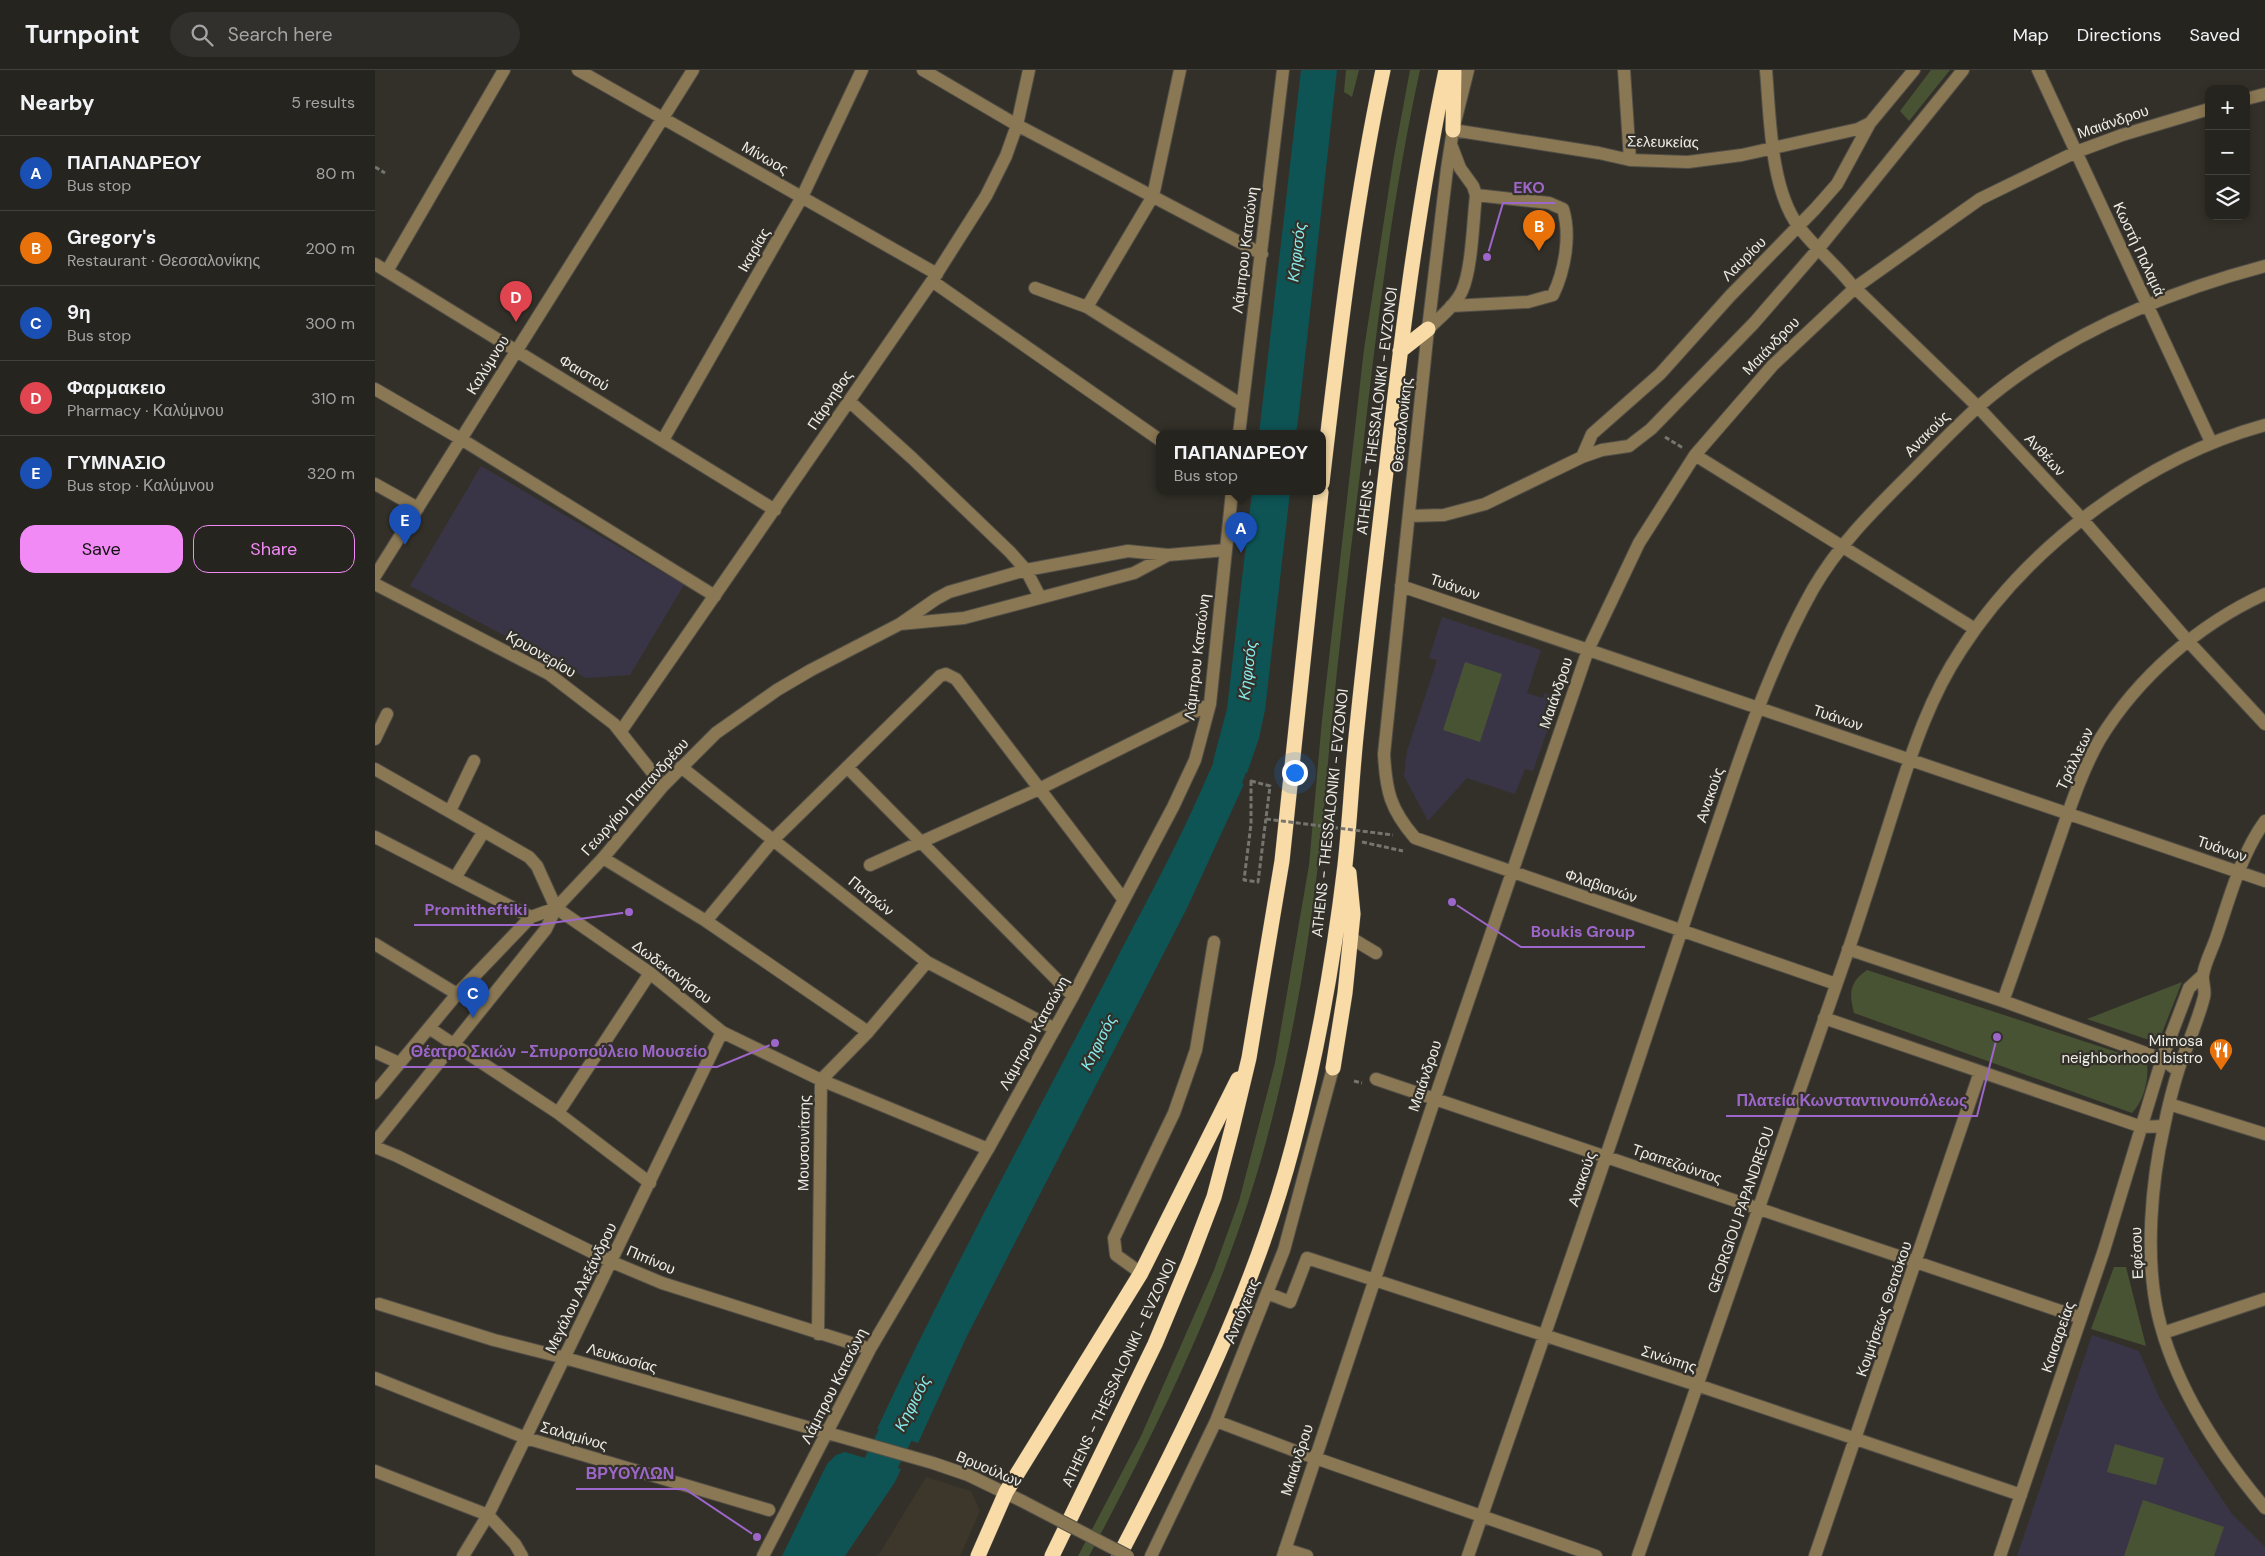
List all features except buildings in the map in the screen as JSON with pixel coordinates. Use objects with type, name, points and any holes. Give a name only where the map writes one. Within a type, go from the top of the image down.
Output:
[{"type":"highway","points":[[1326,448],[1338,342],[1367,151],[1383,70]]},
{"type":"highway","name":"ATHENS - THESSALONIKI - EVZONOI","points":[[1119,1556],[1173,1452],[1213,1365],[1247,1284],[1273,1214],[1310,1072],[1335,931],[1347,844],[1357,728],[1400,351],[1429,161],[1446,70]]},
{"type":"highway","points":[[1452,138],[1454,70]]},
{"type":"highway","points":[[1400,351],[1428,329]]},
{"type":"highway","name":"ATHENS - THESSALONIKI - EVZONOI","points":[[1052,1556],[1155,1344],[1214,1197],[1249,1058],[1282,861],[1296,714],[1321,495]]},
{"type":"highway","points":[[1333,1068],[1345,993],[1353,914],[1347,844]]},
{"type":"highway","points":[[978,1556],[1006,1492],[1141,1273],[1249,1058]]},
{"type":"street","points":[[387,271],[504,70]]},
{"type":"street","name":"Μίνωος","points":[[578,70],[802,197],[934,278],[1156,437]]},
{"type":"street","name":"Καλύμνου","points":[[375,576],[693,70]]},
{"type":"street","name":"Ικαρίας","points":[[663,440],[802,197],[862,70]]},
{"type":"street","points":[[923,70],[1017,125],[1262,254]]},
{"type":"street","name":"Πάρνηθος","points":[[621,731],[934,278],[993,183],[1017,125],[1029,70]]},
{"type":"street","points":[[1087,307],[1153,196],[1180,70]]},
{"type":"street","name":"Λάμπρου Κατσώνη","points":[[1239,430],[1283,70]]},
{"type":"street","name":"Θεσσαλονίκης","points":[[1386,785],[1384,754],[1428,329],[1452,138],[1468,70]]},
{"type":"street","points":[[1624,70],[1630,160]]},
{"type":"street","points":[[1766,70],[1772,149],[1781,183],[1796,221]]},
{"type":"street","name":"Λαυρίου","points":[[1581,457],[1592,434],[1660,374],[1796,221],[1837,184],[1869,123],[1914,70]]},
{"type":"street","points":[[1409,516],[1444,515],[1477,506],[1581,457],[1602,450],[1629,446],[1651,429],[1754,323],[1819,248],[1963,70]]},
{"type":"street","name":"Κωστή Παλαμά","points":[[2038,70],[2211,442]]},
{"type":"street","points":[[2250,98],[2265,94]]},
{"type":"street","name":"Μαιάνδρου","points":[[1284,1552],[1435,1098],[1588,650],[1639,543],[1695,455],[1773,365],[1856,287],[1980,199],[2076,152],[2122,135],[2205,110]]},
{"type":"street","name":"Σελευκείας","points":[[1452,138],[1599,153],[1630,160],[1688,162],[1772,149],[1858,129],[1869,123]]},
{"type":"street","points":[[1428,329],[1451,306],[1461,292],[1466,277],[1476,195],[1473,186],[1460,168],[1452,138]]},
{"type":"street","points":[[1451,306],[1528,302],[1553,295],[1559,283],[1565,254],[1567,222],[1563,209],[1549,203],[1476,195]]},
{"type":"street","name":"Ανθέων","points":[[1796,221],[1856,287],[1978,407],[2082,519],[2187,640],[2265,724]]},
{"type":"street","name":"Φαιστού","points":[[375,264],[775,510]]},
{"type":"street","name":"Ανακούς","points":[[1468,1556],[1607,1157],[1681,930],[1757,708],[1787,639],[1814,587],[1842,544],[1871,512],[1978,407],[2052,353],[2147,304],[2181,291],[2265,266]]},
{"type":"street","points":[[1035,288],[1087,307],[1242,405]]},
{"type":"street","points":[[375,388],[715,596]]},
{"type":"street","points":[[849,400],[978,520],[1026,570],[1040,597]]},
{"type":"street","points":[[1910,760],[1932,703],[1959,652],[1975,629],[2015,582],[2082,519],[2123,490],[2211,442],[2265,425]]},
{"type":"street","points":[[1695,455],[1842,544],[1975,629]]},
{"type":"street","points":[[375,484],[418,508]]},
{"type":"street","name":"Λάμπρου Κατσώνη","points":[[763,1556],[871,1349],[988,1149],[1073,996],[1173,808],[1191,768],[1204,730],[1210,704],[1232,495]]},
{"type":"street","name":"Γεωργίου Παπανδρέου","points":[[375,1142],[546,929],[556,908],[603,858],[663,786],[716,733],[777,690],[811,670],[900,624],[949,592],[1026,570],[1128,551],[1168,555],[1226,550]]},
{"type":"street","name":"Γεωργίου Παπανδρέου","points":[[900,624],[965,618],[1134,573],[1168,555]]},
{"type":"street","name":"Κρυονερίου","points":[[375,584],[549,674],[572,690],[621,731],[663,786]]},
{"type":"street","name":"Τυάνων","points":[[1401,586],[2265,881]]},
{"type":"street","name":"Τράλλεων","points":[[2003,1001],[2086,766],[2115,716],[2147,679],[2187,640],[2251,600],[2265,594]]},
{"type":"street","points":[[706,921],[774,840],[940,676],[946,674],[956,679],[1124,900]]},
{"type":"street","points":[[871,864],[1039,789],[1210,704]]},
{"type":"street","points":[[375,739],[387,714]]},
{"type":"street","name":"GEORGIOU PAPANDREOU","points":[[1638,1556],[1849,950],[1910,760]]},
{"type":"street","points":[[450,811],[474,761]]},
{"type":"street","name":"Πατρών","points":[[681,767],[927,962],[1055,1029]]},
{"type":"street","points":[[847,767],[1073,996]]},
{"type":"street","points":[[375,769],[529,857],[537,866],[556,908]]},
{"type":"street","name":"Φλαβιανών","points":[[1386,785],[1391,804],[1402,823],[1415,838],[1511,873],[1836,984]]},
{"type":"street","name":"Εφέσου","points":[[2265,821],[2249,848],[2239,872],[2203,975],[2205,995],[2178,1070],[2164,1126],[2154,1190],[2151,1237],[2155,1295],[2163,1333],[2189,1396],[2209,1434],[2265,1508]]},
{"type":"street","points":[[455,878],[484,831]]},
{"type":"street","points":[[375,837],[531,917]]},
{"type":"street","points":[[603,858],[706,921],[868,1032]]},
{"type":"street","name":"Γεωργίου Παπανδρέου","points":[[375,1093],[457,994],[531,917],[556,908]]},
{"type":"street","name":"Δωδεκανήσου","points":[[556,908],[650,973],[722,1032],[821,1080],[988,1149]]},
{"type":"street","points":[[1351,938],[1376,953]]},
{"type":"street","points":[[1141,1273],[1116,1255],[1114,1238],[1174,1113],[1193,1059],[1214,942]]},
{"type":"street","points":[[375,944],[457,994]]},
{"type":"street","points":[[1849,950],[2003,1001],[2162,1059],[2178,1070]]},
{"type":"street","name":"Μουσουνίτσης","points":[[818,1334],[821,1080],[868,1032],[927,962]]},
{"type":"street","points":[[558,1113],[650,973]]},
{"type":"street","name":"Εφέσου","points":[[2142,1127],[2162,1059],[2189,988],[2203,975]]},
{"type":"street","points":[[1824,1018],[2142,1127],[2164,1126]]},
{"type":"street","points":[[429,1028],[558,1113],[650,1183]]},
{"type":"street","name":"Μεγάλου Αλεξάνδρου","points":[[463,1556],[488,1516],[722,1032]]},
{"type":"street","points":[[375,1052],[399,1063]]},
{"type":"street","name":"Αντιόχειας","points":[[1151,1556],[1216,1421],[1284,1250],[1333,1068]]},
{"type":"street","name":"Κοιμήσεως Θεοτόκου","points":[[1815,1556],[1917,1262],[1980,1072]]},
{"type":"street","name":"Τραπεζούντος","points":[[1376,1079],[2081,1318]]},
{"type":"street","points":[[2169,1104],[2265,1134]]},
{"type":"street","name":"Καισαρείας","points":[[2000,1556],[2081,1318],[2142,1127]]},
{"type":"street","name":"Πιπίνου","points":[[375,1147],[406,1160],[612,1262],[683,1291],[871,1349]]},
{"type":"street","name":"Σινώπης","points":[[1267,1293],[1290,1302],[1307,1258],[1697,1385],[2021,1495]]},
{"type":"street","points":[[2163,1333],[2265,1299]]},
{"type":"street","name":"Λευκωσίας","points":[[379,1304],[494,1340],[565,1358],[828,1433]]},
{"type":"street","name":"Σαλαμίνος","points":[[375,1378],[526,1438],[769,1510]]},
{"type":"street","points":[[1216,1421],[1315,1458],[1596,1556]]},
{"type":"street","name":"Βρυούλων","points":[[828,1433],[968,1475],[1006,1492],[1128,1556]]},
{"type":"street","points":[[375,1471],[488,1516],[515,1544],[522,1556]]},
{"type":"street","points":[[1284,1552],[1307,1556]]},
{"type":"path","points":[[375,167],[385,173]]},
{"type":"path","points":[[1651,429],[1695,455]]},
{"type":"path","points":[[1251,781],[1270,786],[1266,818],[1259,882],[1244,880],[1251,824],[1251,781]]},
{"type":"path","points":[[1266,818],[1393,835]]},
{"type":"path","points":[[1347,844],[1403,851]]},
{"type":"shaded area","points":[[481,466],[684,585],[630,675],[586,678],[410,586]]},
{"type":"shaded area","points":[[1442,617],[1541,650],[1527,693],[1543,698],[1545,693],[1550,695],[1545,708],[1554,711],[1533,771],[1525,769],[1515,794],[1467,778],[1428,821],[1404,776],[1407,751],[1437,660],[1429,658]]},
{"type":"shaded area","points":[[2092,1335],[2139,1351],[2159,1397],[2190,1451],[2232,1514],[2265,1547],[2265,1556],[2017,1556]]},
{"type":"shaded area","points":[[926,1477],[971,1491],[980,1511],[960,1556],[878,1556]]},
{"type":"green space","points":[[1346,70],[1359,70],[1352,97],[1344,92]]},
{"type":"green space","points":[[1410,70],[1420,70],[1392,221],[1385,271],[1342,628],[1314,899],[1284,1071],[1251,1193],[1233,1246],[1190,1352],[1141,1455],[1089,1556],[1078,1556],[1141,1436],[1214,1270],[1239,1201],[1275,1063],[1309,865],[1322,720],[1364,349],[1394,156]]},
{"type":"green space","points":[[1931,70],[1950,70],[1909,121],[1900,111]]},
{"type":"green space","points":[[1465,662],[1502,674],[1480,742],[1443,730]]},
{"type":"green space","points":[[1867,970],[2147,1062],[2147,1075],[2143,1096],[2132,1113],[1854,1013],[1851,1000],[1852,989],[1857,979]]},
{"type":"green space","points":[[2182,982],[2158,1043],[2087,1019]]},
{"type":"green space","points":[[2114,1267],[2126,1267],[2146,1346],[2091,1329]]},
{"type":"green space","points":[[2115,1444],[2164,1458],[2156,1485],[2107,1472]]},
{"type":"green space","points":[[2143,1500],[2224,1527],[2214,1556],[2124,1556]]},
{"type":"water","points":[[1301,70],[1337,70],[1297,430],[1259,430]]},
{"type":"water","points":[[1252,495],[1290,495],[1265,710],[1259,738],[1247,773],[1213,761],[1227,709]]},
{"type":"water","points":[[1210,770],[1244,784],[1187,908],[966,1338],[918,1443],[877,1429],[961,1257],[1174,848]]},
{"type":"water","points":[[845,1452],[901,1469],[895,1482],[845,1556],[782,1556],[827,1464],[836,1455]]},
{"type":"waterway","name":"Κηφισός","points":[[1208,819],[1228,772],[1236,748],[1241,723]]},
{"type":"waterway","name":"Κηφισός","points":[[821,1556],[870,1485],[916,1394]]},
{"type":"place","name":"Gregory's","points":[[1539,251]]},
{"type":"place","name":"EKO","points":[[1487,257]]},
{"type":"place","name":"Φαρμακειο","points":[[516,322]]},
{"type":"place","name":"ΓΥΜΝΑΣΙΟ","points":[[405,545]]},
{"type":"place","name":"ΠΑΠΑΝΔΡΕΟΥ","points":[[1241,553]]},
{"type":"place","name":"Boukis Group","points":[[1452,902]]},
{"type":"place","name":"Promitheftiki","points":[[629,912]]},
{"type":"place","name":"9η","points":[[473,1018]]},
{"type":"place","name":"Πλατεία Κωνσταντινουπόλεως","points":[[1997,1037]]},
{"type":"place","name":"Θέατρο Σκιών -Σπυροπούλειο Μουσείο","points":[[775,1043]]},
{"type":"place","name":"Mimosa neighborhood bistro","points":[[2221,1071]]},
{"type":"place","name":"ΒΡΥΟΥΛΩΝ","points":[[757,1537]]}]
